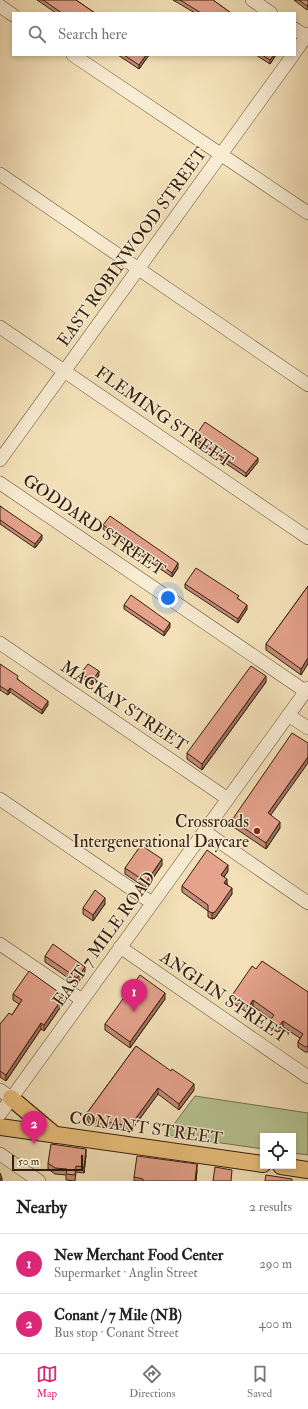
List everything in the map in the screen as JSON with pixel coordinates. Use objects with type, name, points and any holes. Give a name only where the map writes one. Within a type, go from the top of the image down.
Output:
[{"type":"main road","points":[[6,1094],[55,1135]]},
{"type":"main road","name":"CONANT STREET","points":[[0,1127],[260,1164]]},
{"type":"main road","points":[[296,1168],[308,1170]]},
{"type":"street","points":[[252,0],[270,12]]},
{"type":"street","points":[[0,6],[12,14]]},
{"type":"street","points":[[296,30],[307,36],[296,51]]},
{"type":"street","points":[[74,56],[308,213]]},
{"type":"street","name":"EAST ROBINWOOD STREET","points":[[0,460],[292,56]]},
{"type":"street","points":[[0,174],[308,385]]},
{"type":"street","name":"FLEMING STREET","points":[[0,327],[308,538]]},
{"type":"street","name":"GODDARD STREET","points":[[0,483],[255,657],[307,690]]},
{"type":"street","name":"MACKAY STREET","points":[[0,643],[228,799]]},
{"type":"street","name":"EAST 7 MILE ROAD","points":[[0,1114],[6,1094],[82,1000],[307,690]]},
{"type":"street","points":[[288,715],[308,728]]},
{"type":"street","points":[[0,799],[152,903]]},
{"type":"street","points":[[204,831],[308,903]]},
{"type":"street","points":[[0,944],[82,1000]]},
{"type":"street","name":"ANGLIN STREET","points":[[120,947],[308,1077]]},
{"type":"street","points":[[0,1154],[39,1181]]},
{"type":"green space","points":[[195,1096],[308,1113],[308,1155],[296,1153],[296,1133],[260,1133],[260,1149],[166,1135]]},
{"type":"building","points":[[43,0],[76,0],[94,12],[61,12]]},
{"type":"building","points":[[180,0],[213,0],[230,12],[199,12]]},
{"type":"building","points":[[299,0],[308,0],[308,5],[307,6]]},
{"type":"building","points":[[126,56],[145,56],[139,65]]},
{"type":"building","points":[[264,56],[273,56],[270,60]]},
{"type":"building","points":[[205,422],[258,458],[246,473],[194,438]]},
{"type":"building","points":[[0,506],[42,535],[35,544],[0,520]]},
{"type":"building","points":[[110,516],[178,563],[172,573],[103,525]]},
{"type":"building","points":[[196,568],[239,596],[237,598],[247,605],[238,619],[185,584]]},
{"type":"building","points":[[308,586],[308,658],[301,669],[266,644]]},
{"type":"building","points":[[131,595],[170,623],[164,632],[124,605]]},
{"type":"building","points":[[0,664],[18,676],[17,679],[48,701],[42,710],[10,688],[8,691],[0,686]]},
{"type":"building","points":[[88,664],[99,671],[92,681],[81,673]]},
{"type":"building","points":[[251,666],[266,676],[202,764],[187,753]]},
{"type":"building","points":[[292,733],[308,743],[308,757],[268,813],[280,822],[266,843],[232,820]]},
{"type":"building","points":[[141,845],[162,859],[146,882],[125,868]]},
{"type":"building","points":[[207,850],[228,865],[221,875],[227,879],[224,883],[232,888],[215,912],[212,913],[208,911],[208,905],[182,886]]},
{"type":"building","points":[[95,890],[105,898],[93,915],[83,908]]},
{"type":"building","points":[[53,944],[85,967],[77,978],[45,956]]},
{"type":"building","points":[[262,961],[308,992],[308,1046],[305,1047],[298,1042],[303,1034],[283,1021],[277,1026],[271,1019],[274,1015],[253,1000],[248,1008],[233,997],[233,994],[252,966],[256,969]]},
{"type":"building","points":[[29,971],[64,996],[44,1025],[41,1023],[6,1075],[0,1071],[0,1024],[9,1013],[12,1015],[22,1000],[13,994]]},
{"type":"building","points":[[140,975],[165,993],[130,1042],[105,1024]]},
{"type":"building","points":[[136,1046],[171,1071],[172,1069],[194,1084],[179,1104],[158,1088],[130,1126],[90,1119],[87,1113]]},
{"type":"building","points":[[51,1144],[86,1149],[84,1167],[76,1166],[75,1175],[66,1174],[67,1169],[55,1168],[48,1163]]},
{"type":"building","points":[[137,1156],[197,1164],[195,1181],[143,1181],[143,1179],[134,1177]]},
{"type":"building","points":[[215,1167],[232,1170],[231,1181],[213,1181]]},
{"type":"building","points":[[266,1175],[292,1179],[292,1181],[265,1181]]},
{"type":"place","name":"Crossroads Intergenerational Daycare","points":[[257,831]]},
{"type":"place","name":"New Merchant Food Center","points":[[134,1012]]},
{"type":"place","name":"Conant / 7 Mile (NB)","points":[[34,1144]]}]
